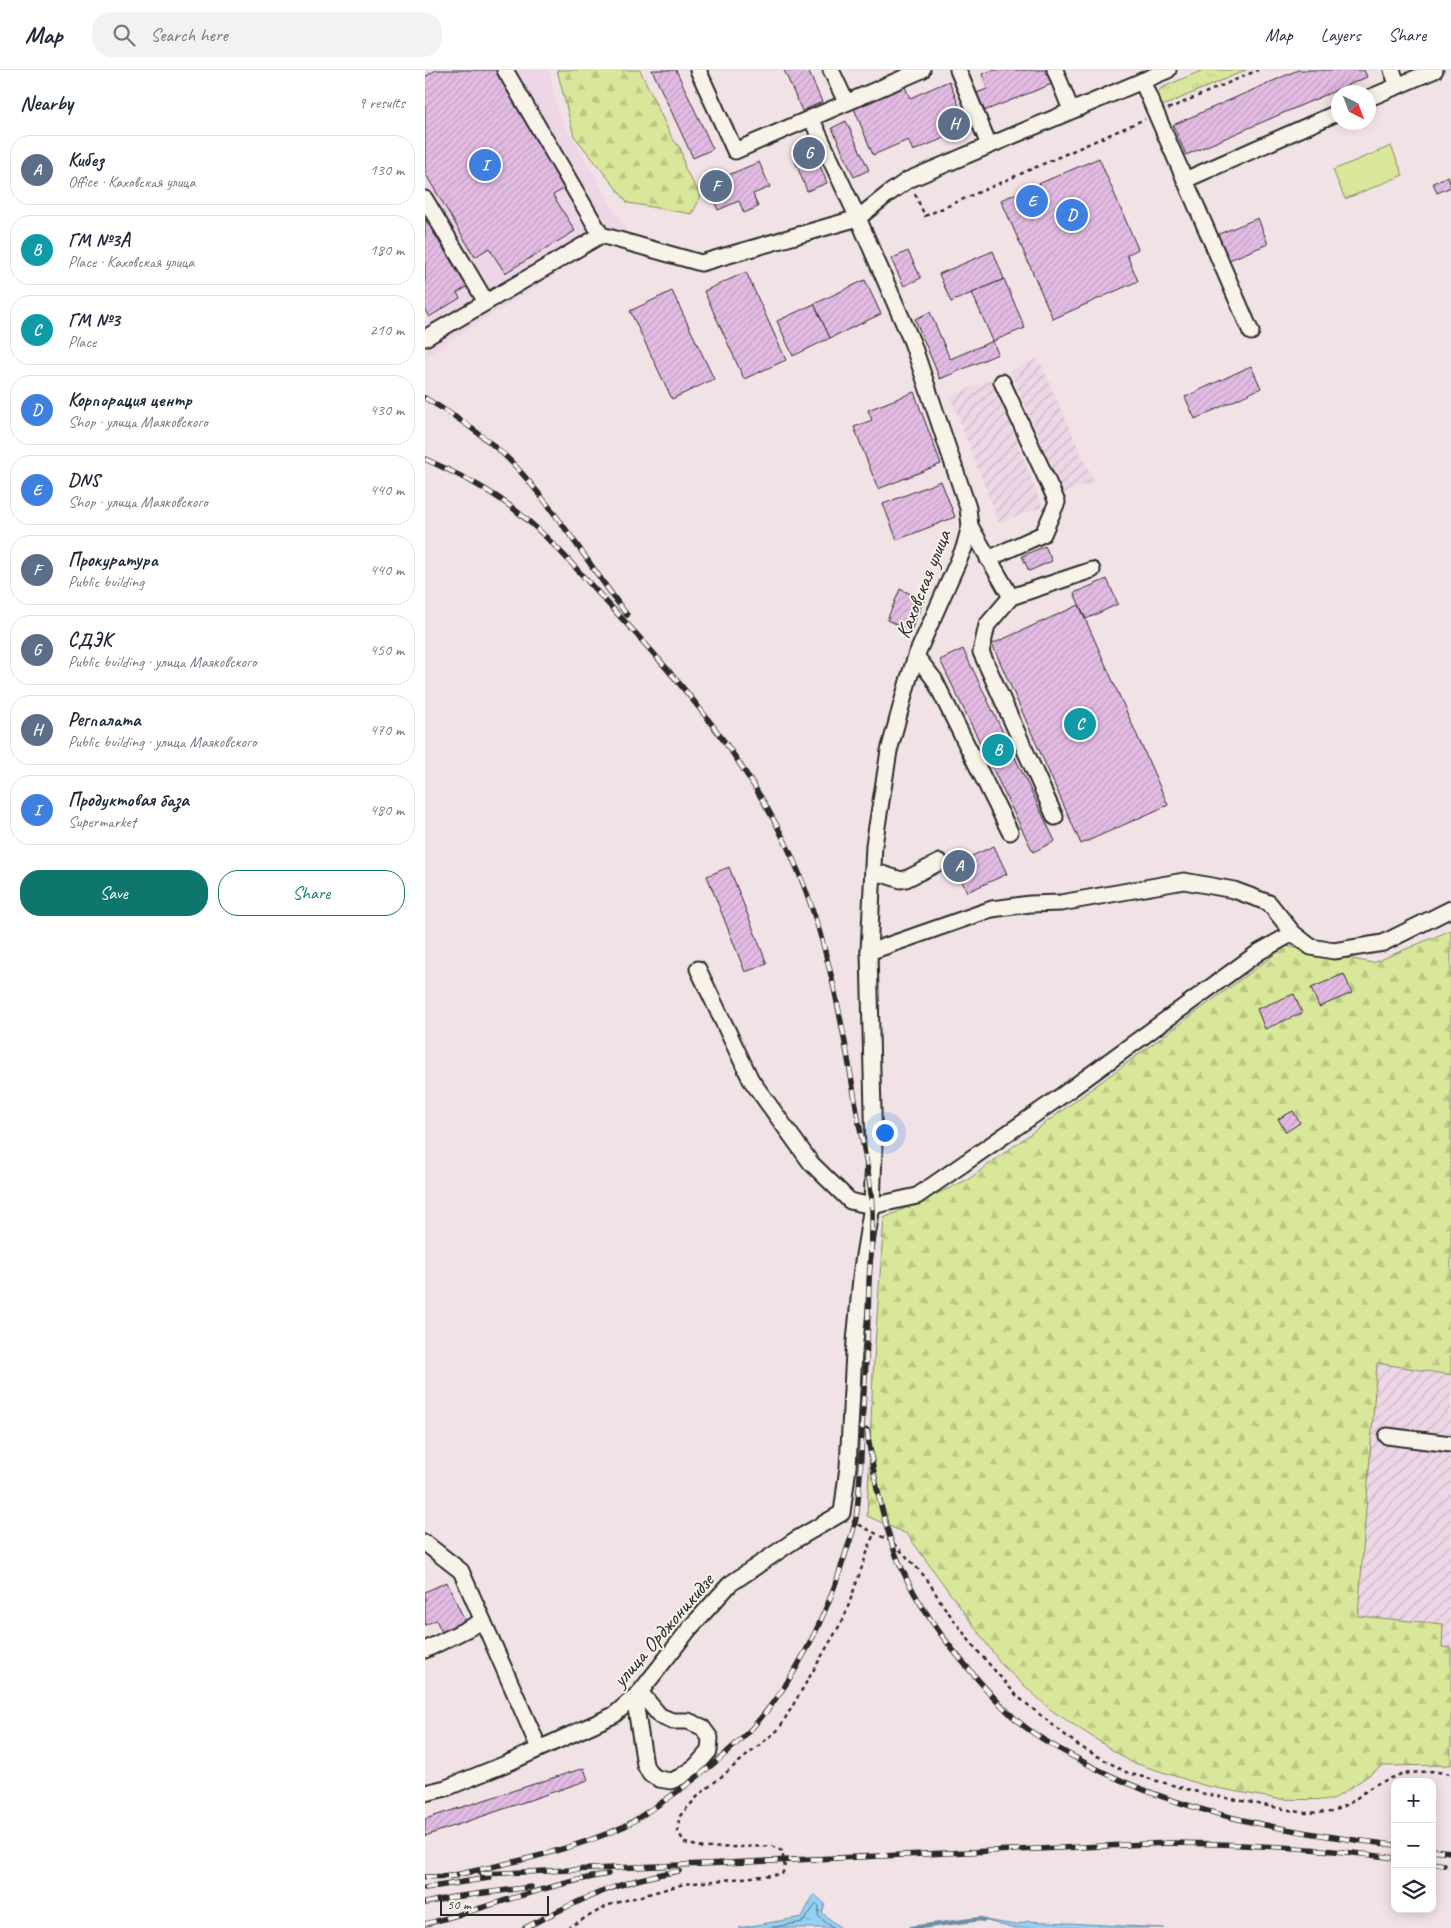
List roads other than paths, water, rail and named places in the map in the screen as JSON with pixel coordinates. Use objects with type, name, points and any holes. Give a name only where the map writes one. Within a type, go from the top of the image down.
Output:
[{"type":"street","points":[[505,70],[601,235],[701,263],[858,218],[908,180],[1168,70]]},
{"type":"street","points":[[698,70],[735,151],[922,70]]},
{"type":"street","points":[[831,70],[846,102]]},
{"type":"street","points":[[958,70],[989,145]]},
{"type":"street","points":[[1055,70],[1071,110]]},
{"type":"street","points":[[1392,70],[1398,86]]},
{"type":"street","points":[[1376,95],[1435,70]]},
{"type":"street","points":[[1142,81],[1251,332]]},
{"type":"street","points":[[1185,180],[1331,116]]},
{"type":"street","name":"Каховская улица","points":[[811,118],[858,218],[912,342],[968,508],[970,526],[964,548],[916,656],[908,681],[889,751],[874,845],[869,952],[874,1151],[873,1206],[862,1268],[854,1352],[848,1467],[841,1513]]},
{"type":"street","points":[[425,199],[486,302]]},
{"type":"street","points":[[425,338],[601,235]]},
{"type":"street","points":[[988,559],[1043,534],[1057,502],[1001,382]]},
{"type":"street","points":[[970,526],[1011,597]]},
{"type":"street","points":[[1055,817],[981,652],[987,625],[1011,597],[1092,570]]},
{"type":"street","points":[[916,656],[934,679],[1010,832]]},
{"type":"street","points":[[873,871],[901,880],[940,862]]},
{"type":"street","points":[[869,952],[992,909],[1030,904],[1061,903],[1184,881],[1234,890],[1269,903],[1293,933],[1311,948],[1334,951],[1383,943],[1451,909]]},
{"type":"street","points":[[698,969],[751,1080],[811,1163],[849,1201],[873,1206],[917,1196],[1057,1099],[1259,952],[1293,933]]},
{"type":"street","points":[[1387,1436],[1451,1444]]},
{"type":"street","name":"улица Орджоникидзе","points":[[425,1793],[446,1788],[508,1763],[613,1715],[640,1692],[691,1628],[730,1584],[795,1540],[841,1513]]},
{"type":"street","points":[[425,1543],[461,1570],[539,1748]]},
{"type":"street","points":[[425,1650],[483,1621]]},
{"type":"street","points":[[640,1692],[660,1716],[672,1721],[688,1721],[702,1727],[710,1738],[709,1751],[696,1766],[671,1781],[659,1779],[650,1774],[645,1765],[636,1708],[640,1692]]},
{"type":"water","points":[[814,1894],[825,1904],[822,1913],[841,1928],[739,1928],[802,1917]]},
{"type":"water","points":[[980,1919],[1015,1925],[1028,1921],[1164,1928],[1012,1928]]},
{"type":"waterway","points":[[911,1928],[984,1920]]},
{"type":"railway","points":[[425,398],[475,431],[509,459],[534,487],[627,615]]},
{"type":"railway","points":[[425,459],[497,497],[532,524],[556,547],[637,635],[703,712],[760,796],[793,860],[819,929],[837,1002],[872,1199],[867,1350],[856,1518],[830,1599],[797,1667],[769,1708],[753,1727],[719,1760],[681,1789],[629,1824],[583,1843],[451,1876]]},
{"type":"railway","points":[[867,1430],[875,1478],[886,1525],[896,1555],[909,1583],[925,1611],[952,1649],[996,1700],[1025,1727],[1054,1746],[1114,1777],[1152,1793],[1191,1806],[1231,1817],[1312,1834],[1391,1845]]},
{"type":"railway","points":[[481,1874],[1170,1843],[1283,1847],[1391,1858]]},
{"type":"railway","points":[[1436,1850],[1451,1852]]},
{"type":"railway","points":[[1436,1864],[1444,1865]]},
{"type":"railway","points":[[525,1928],[599,1893],[638,1880],[679,1871]]},
{"type":"railway","points":[[425,1924],[539,1890],[608,1874]]},
{"type":"railway","points":[[425,1877],[456,1876]]},
{"type":"railway","points":[[425,1888],[489,1878]]},
{"type":"railway","points":[[425,1903],[453,1897],[531,1887]]},
{"type":"place","name":"Регпалата","points":[[954,124]]},
{"type":"place","name":"СДЭК","points":[[809,153]]},
{"type":"place","name":"Продуктовая база","points":[[485,165]]},
{"type":"place","name":"Прокуратура","points":[[716,186]]},
{"type":"place","name":"DNS","points":[[1032,201]]},
{"type":"place","name":"Корпорация центр","points":[[1072,215]]},
{"type":"place","name":"ГМ №3","points":[[1080,724]]},
{"type":"place","name":"ГМ №3А","points":[[998,750]]},
{"type":"place","name":"Кибез","points":[[959,866]]}]
